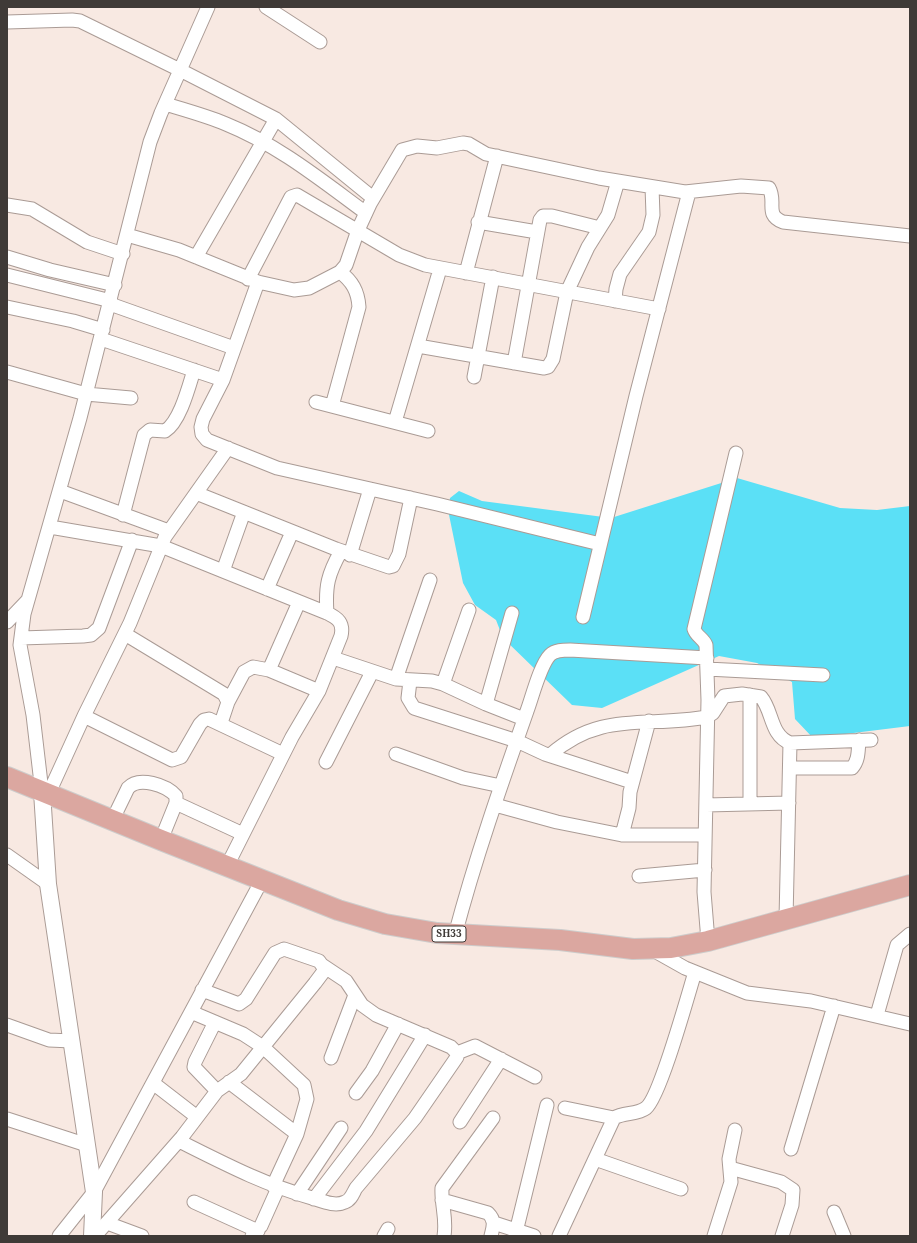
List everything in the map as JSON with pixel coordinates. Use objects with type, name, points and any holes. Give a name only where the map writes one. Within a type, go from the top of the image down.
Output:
[{"type":"main road","name":"SH33","points":[[7,777],[112,821],[364,918],[411,929],[455,935],[560,940],[652,950],[708,941],[910,885]]},
{"type":"street","points":[[92,1236],[94,1192],[48,884],[45,794],[22,656],[21,638],[24,614],[50,527],[86,394],[123,254],[150,142],[165,104],[208,7]]},
{"type":"street","points":[[266,7],[320,42]]},
{"type":"street","points":[[7,22],[80,21],[276,119],[373,198]]},
{"type":"street","points":[[165,104],[226,124],[263,142],[311,173],[366,213]]},
{"type":"street","points":[[196,257],[276,119]]},
{"type":"street","points":[[127,235],[170,247],[253,281],[300,290],[340,272],[349,259],[358,230],[373,198],[402,150],[408,148],[437,148],[463,143],[469,144],[486,154],[652,187],[689,192],[726,187],[762,186],[769,188],[772,192],[773,215],[775,219],[783,222],[910,236]]},
{"type":"street","points":[[466,273],[478,222],[497,156]]},
{"type":"street","points":[[418,346],[544,368],[551,364],[567,292],[583,258],[608,215],[618,181]]},
{"type":"street","points":[[614,301],[617,280],[620,274],[649,232],[653,214],[652,187]]},
{"type":"street","points":[[583,617],[658,309],[689,192]]},
{"type":"street","points":[[600,544],[410,498],[277,468],[207,440],[202,434],[201,427],[206,412],[223,380],[234,348],[253,281],[293,195],[303,198],[399,255],[440,269],[493,277],[658,309]]},
{"type":"street","points":[[7,205],[32,209],[87,242],[123,254]]},
{"type":"street","points":[[514,363],[527,284],[540,220],[547,215],[600,228]]},
{"type":"street","points":[[478,222],[537,232]]},
{"type":"street","points":[[7,257],[50,270],[115,285]]},
{"type":"street","points":[[395,422],[440,269]]},
{"type":"street","points":[[332,406],[359,307],[358,299],[352,283],[340,272]]},
{"type":"street","points":[[7,275],[110,302],[234,348]]},
{"type":"street","points":[[474,377],[493,277]]},
{"type":"street","points":[[7,307],[73,321],[102,334],[223,380]]},
{"type":"street","points":[[123,515],[144,435],[150,430],[165,431],[172,425],[184,401],[194,370]]},
{"type":"street","points":[[7,372],[86,394],[131,398]]},
{"type":"street","points":[[316,402],[428,431]]},
{"type":"street","points":[[45,794],[125,634],[161,546],[169,531],[228,448]]},
{"type":"street","points":[[708,941],[704,915],[708,700],[707,663],[706,645],[704,640],[695,634],[694,623],[736,453]]},
{"type":"street","points":[[327,613],[326,586],[328,576],[346,553],[370,489]]},
{"type":"street","points":[[60,491],[169,531]]},
{"type":"street","points":[[196,493],[346,553],[389,567],[393,566],[399,554],[410,498]]},
{"type":"street","points":[[222,571],[244,512]]},
{"type":"street","points":[[50,527],[161,546],[336,617],[343,628],[334,658],[319,691],[283,754],[227,866]]},
{"type":"street","points":[[267,589],[292,532]]},
{"type":"street","points":[[21,638],[83,636],[95,632],[99,628],[132,540]]},
{"type":"street","points":[[396,679],[430,580]]},
{"type":"street","points":[[7,622],[28,600]]},
{"type":"street","points":[[269,670],[299,602]]},
{"type":"street","points":[[443,684],[469,610]]},
{"type":"street","points":[[486,704],[512,613]]},
{"type":"street","points":[[125,634],[224,694],[228,702]]},
{"type":"street","points":[[455,935],[469,885],[501,786],[524,719],[543,668],[550,654],[556,651],[570,650],[823,675]]},
{"type":"street","points":[[334,658],[396,679],[410,681],[432,681],[443,684],[486,704],[524,719]]},
{"type":"street","points":[[221,723],[228,702],[247,669],[253,667],[269,670],[319,691]]},
{"type":"street","points":[[326,762],[372,672]]},
{"type":"street","points":[[410,681],[408,698],[414,708],[517,741],[550,755],[632,782]]},
{"type":"street","points":[[750,695],[750,804]]},
{"type":"street","points":[[550,755],[564,742],[585,732],[607,726],[649,721],[707,717],[717,708],[724,696],[750,695],[761,697],[778,735],[784,741],[790,743],[865,740],[856,763],[852,768],[790,768]]},
{"type":"street","points":[[84,716],[172,760],[176,760],[184,754],[194,732],[204,720],[209,719],[221,723],[283,754]]},
{"type":"street","points":[[622,835],[629,808],[629,797],[632,782],[649,721]]},
{"type":"street","points":[[786,919],[790,743]]},
{"type":"street","points":[[396,754],[463,778],[501,786]]},
{"type":"street","points":[[112,821],[128,788],[136,782],[151,784],[172,792],[176,796],[176,803],[161,840]]},
{"type":"street","points":[[176,803],[243,834]]},
{"type":"street","points":[[706,805],[789,803]]},
{"type":"street","points":[[495,805],[557,822],[622,835],[705,835]]},
{"type":"street","points":[[7,855],[48,884]]},
{"type":"street","points":[[639,876],[705,870]]},
{"type":"street","points":[[59,1236],[94,1192],[262,880]]},
{"type":"street","points":[[877,1015],[897,945],[910,934]]},
{"type":"street","points":[[202,990],[235,1004],[243,1002],[275,953],[280,950],[288,949],[319,961],[322,965],[346,981],[367,1010],[426,1035],[451,1047],[457,1053]]},
{"type":"street","points":[[652,950],[695,972],[755,995],[810,1001],[877,1015],[910,1024]]},
{"type":"street","points":[[95,1236],[179,1140],[217,1091],[241,1074],[324,971],[322,965]]},
{"type":"street","points":[[565,1108],[614,1118],[642,1110],[651,1103],[664,1070],[695,972]]},
{"type":"street","points":[[331,1058],[355,995]]},
{"type":"street","points":[[791,1149],[834,1006]]},
{"type":"street","points":[[191,1012],[243,1034],[263,1047],[304,1085],[306,1099],[296,1134],[276,1187],[255,1233],[194,1202]]},
{"type":"street","points":[[215,1022],[195,1062],[194,1068],[217,1091]]},
{"type":"street","points":[[356,1093],[372,1071],[398,1024]]},
{"type":"street","points":[[7,1025],[49,1040],[72,1041]]},
{"type":"street","points":[[314,1199],[366,1131],[426,1035]]},
{"type":"street","points":[[457,1053],[475,1046],[535,1077]]},
{"type":"street","points":[[179,1140],[276,1187],[332,1204],[346,1202],[415,1118],[456,1060],[457,1053]]},
{"type":"street","points":[[460,1122],[501,1059]]},
{"type":"street","points":[[229,1082],[296,1134]]},
{"type":"street","points":[[152,1083],[198,1117]]},
{"type":"street","points":[[516,1233],[547,1105]]},
{"type":"street","points":[[444,1236],[446,1218],[442,1200],[442,1188],[493,1118]]},
{"type":"street","points":[[559,1236],[614,1118]]},
{"type":"street","points":[[7,1119],[87,1144]]},
{"type":"street","points":[[297,1194],[341,1128]]},
{"type":"street","points":[[714,1236],[731,1182],[730,1152],[735,1130]]},
{"type":"street","points":[[595,1159],[681,1189]]},
{"type":"street","points":[[730,1168],[781,1182],[793,1190],[792,1205],[782,1236]]},
{"type":"street","points":[[442,1200],[488,1213],[492,1217],[494,1223],[491,1236]]},
{"type":"street","points":[[834,1212],[844,1236]]},
{"type":"street","points":[[107,1223],[142,1236]]},
{"type":"street","points":[[494,1223],[516,1233],[534,1236]]},
{"type":"water","points":[[737,478],[840,508],[877,510],[910,506],[910,726],[813,738],[795,719],[792,682],[757,663],[719,656],[602,708],[572,705],[503,638],[496,620],[475,605],[463,583],[448,510],[450,498],[459,491],[482,501],[611,518]]}]
